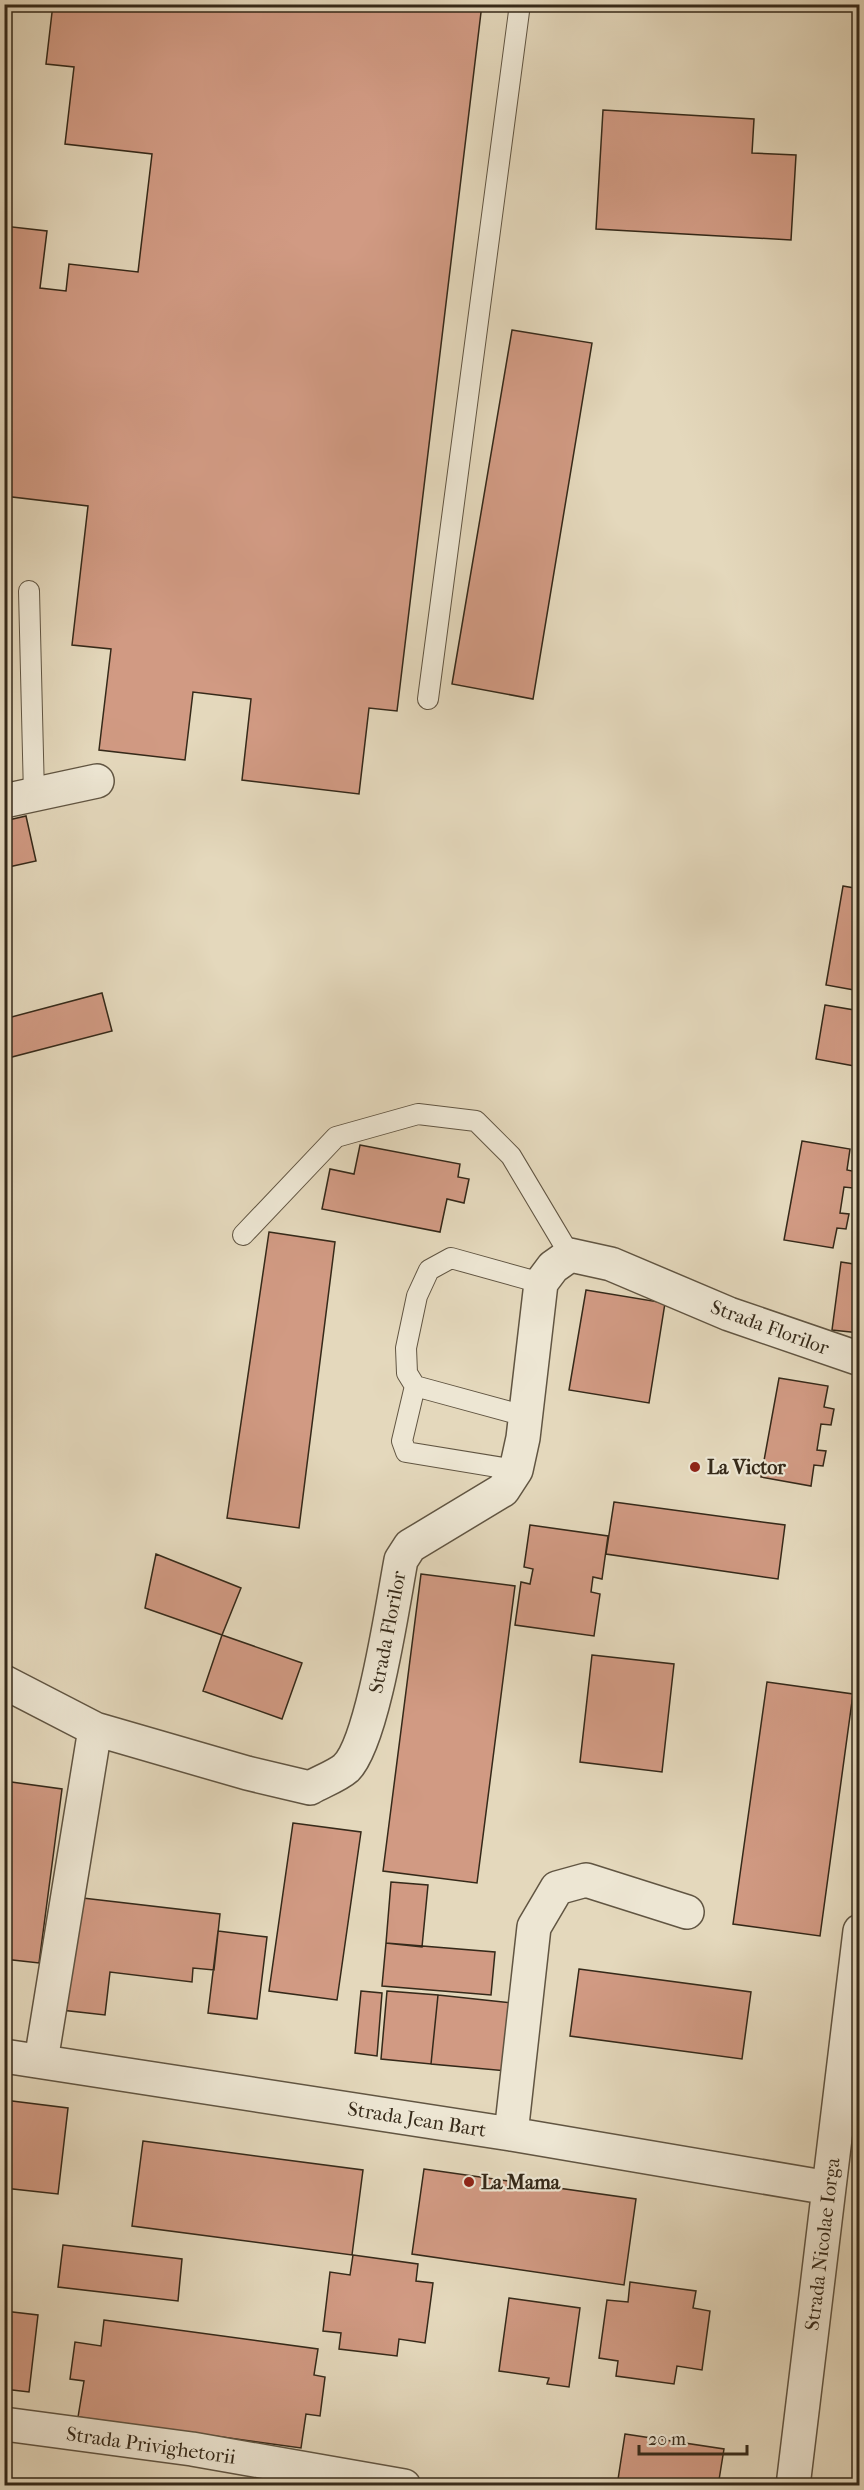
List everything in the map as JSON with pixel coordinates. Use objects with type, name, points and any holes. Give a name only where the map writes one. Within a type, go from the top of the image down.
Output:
[{"type":"street","points":[[19,798],[97,781]]},
{"type":"street","points":[[541,1283],[553,1267],[570,1255]]},
{"type":"street","name":"Strada Florilor","points":[[570,1255],[611,1264],[729,1314],[860,1359]]},
{"type":"street","name":"Strada Florilor","points":[[4,1682],[95,1729],[247,1773],[310,1788],[346,1768],[357,1748],[372,1708],[401,1560],[410,1546],[503,1490],[516,1470],[541,1283]]},
{"type":"street","points":[[41,2061],[95,1729]]},
{"type":"street","points":[[511,2134],[534,1927],[557,1888],[586,1880],[687,1912]]},
{"type":"street","name":"Strada Nicolae Iorga","points":[[793,2486],[860,1930]]},
{"type":"street","name":"Strada Jean Bart","points":[[4,2056],[511,2134],[829,2188]]},
{"type":"street","name":"Strada Privighetorii","points":[[4,2424],[192,2449],[404,2486]]},
{"type":"lane","points":[[428,699],[520,4]]},
{"type":"lane","points":[[19,798],[29,591]]},
{"type":"lane","points":[[243,1235],[336,1137],[418,1114],[476,1121],[511,1156],[570,1255]]},
{"type":"lane","points":[[525,1416],[415,1386],[407,1373],[406,1348],[417,1296],[429,1270],[451,1257],[541,1283]]},
{"type":"lane","points":[[415,1386],[402,1440],[406,1452],[516,1470]]},
{"type":"building","points":[[53,4],[482,4],[397,711],[369,708],[359,794],[242,780],[251,699],[193,692],[185,760],[99,750],[111,649],[72,645],[88,506],[4,496],[4,226],[47,231],[40,288],[66,291],[69,264],[138,272],[152,154],[65,144],[74,67],[46,64]]},
{"type":"building","points":[[603,110],[754,119],[752,153],[796,155],[791,240],[596,229]]},
{"type":"building","points":[[512,330],[592,343],[533,699],[452,684]]},
{"type":"building","points":[[26,816],[36,861],[4,868],[4,821]]},
{"type":"building","points":[[843,886],[860,889],[860,991],[826,985]]},
{"type":"building","points":[[102,993],[112,1031],[8,1058],[4,1044],[4,1019]]},
{"type":"building","points":[[825,1005],[860,1011],[860,1067],[816,1059]]},
{"type":"building","points":[[802,1141],[850,1149],[847,1170],[857,1172],[853,1188],[844,1187],[840,1213],[849,1214],[846,1229],[837,1228],[833,1248],[784,1240]]},
{"type":"building","points":[[360,1145],[460,1164],[458,1177],[469,1179],[464,1203],[447,1199],[440,1232],[322,1209],[330,1169],[354,1174]]},
{"type":"building","points":[[269,1232],[335,1242],[299,1528],[227,1518]]},
{"type":"building","points":[[841,1262],[860,1265],[860,1333],[832,1330]]},
{"type":"building","points":[[586,1290],[665,1303],[649,1403],[569,1390]]},
{"type":"building","points":[[779,1378],[828,1386],[824,1407],[834,1409],[831,1425],[821,1424],[817,1450],[826,1451],[823,1466],[814,1465],[811,1486],[761,1477]]},
{"type":"building","points":[[614,1502],[785,1525],[778,1579],[606,1554]]},
{"type":"building","points":[[530,1525],[608,1536],[602,1579],[593,1577],[591,1592],[600,1594],[594,1636],[515,1625],[521,1582],[530,1584],[533,1569],[524,1567]]},
{"type":"building","points":[[156,1554],[241,1588],[222,1635],[145,1608]]},
{"type":"building","points":[[421,1574],[515,1586],[477,1883],[383,1871]]},
{"type":"building","points":[[222,1635],[302,1663],[282,1719],[203,1691]]},
{"type":"building","points":[[592,1655],[674,1664],[662,1772],[580,1762]]},
{"type":"building","points":[[767,1682],[853,1694],[820,1936],[733,1924]]},
{"type":"building","points":[[4,1781],[62,1789],[39,1963],[4,1959]]},
{"type":"building","points":[[293,1823],[361,1832],[337,2000],[269,1991]]},
{"type":"building","points":[[391,1882],[428,1885],[422,1947],[386,1943]]},
{"type":"building","points":[[74,1897],[220,1914],[214,1970],[193,1968],[192,1982],[110,1972],[105,2015],[61,2010]]},
{"type":"building","points":[[218,1931],[267,1937],[257,2019],[208,2013]]},
{"type":"building","points":[[386,1943],[495,1952],[491,1995],[382,1986]]},
{"type":"building","points":[[579,1969],[751,1992],[742,2059],[570,2036]]},
{"type":"building","points":[[361,1991],[382,1993],[377,2056],[355,2053]]},
{"type":"building","points":[[387,1991],[438,1995],[431,2064],[381,2059]]},
{"type":"building","points":[[438,1995],[513,2003],[507,2071],[431,2064]]},
{"type":"building","points":[[4,2100],[68,2108],[58,2194],[4,2188]]},
{"type":"building","points":[[143,2141],[363,2170],[352,2255],[132,2226]]},
{"type":"building","points":[[424,2169],[636,2199],[624,2285],[412,2254]]},
{"type":"building","points":[[63,2245],[182,2259],[178,2301],[58,2287]]},
{"type":"building","points":[[353,2255],[418,2264],[416,2281],[433,2283],[425,2343],[399,2339],[397,2356],[339,2349],[341,2333],[323,2331],[330,2272],[350,2275]]},
{"type":"building","points":[[630,2282],[696,2291],[693,2308],[710,2311],[702,2370],[677,2366],[674,2384],[616,2376],[618,2361],[599,2358],[607,2300],[628,2302]]},
{"type":"building","points":[[509,2298],[580,2308],[569,2387],[547,2384],[549,2378],[499,2371]]},
{"type":"building","points":[[4,2311],[38,2315],[29,2392],[4,2389]]},
{"type":"building","points":[[104,2320],[318,2349],[314,2375],[325,2377],[320,2416],[306,2414],[301,2448],[78,2417],[84,2381],[70,2379],[75,2342],[101,2346]]},
{"type":"building","points":[[625,2434],[724,2449],[718,2486],[617,2486]]},
{"type":"place","name":"La Victor","points":[[695,1467]]},
{"type":"place","name":"La Mama","points":[[469,2182]]}]
